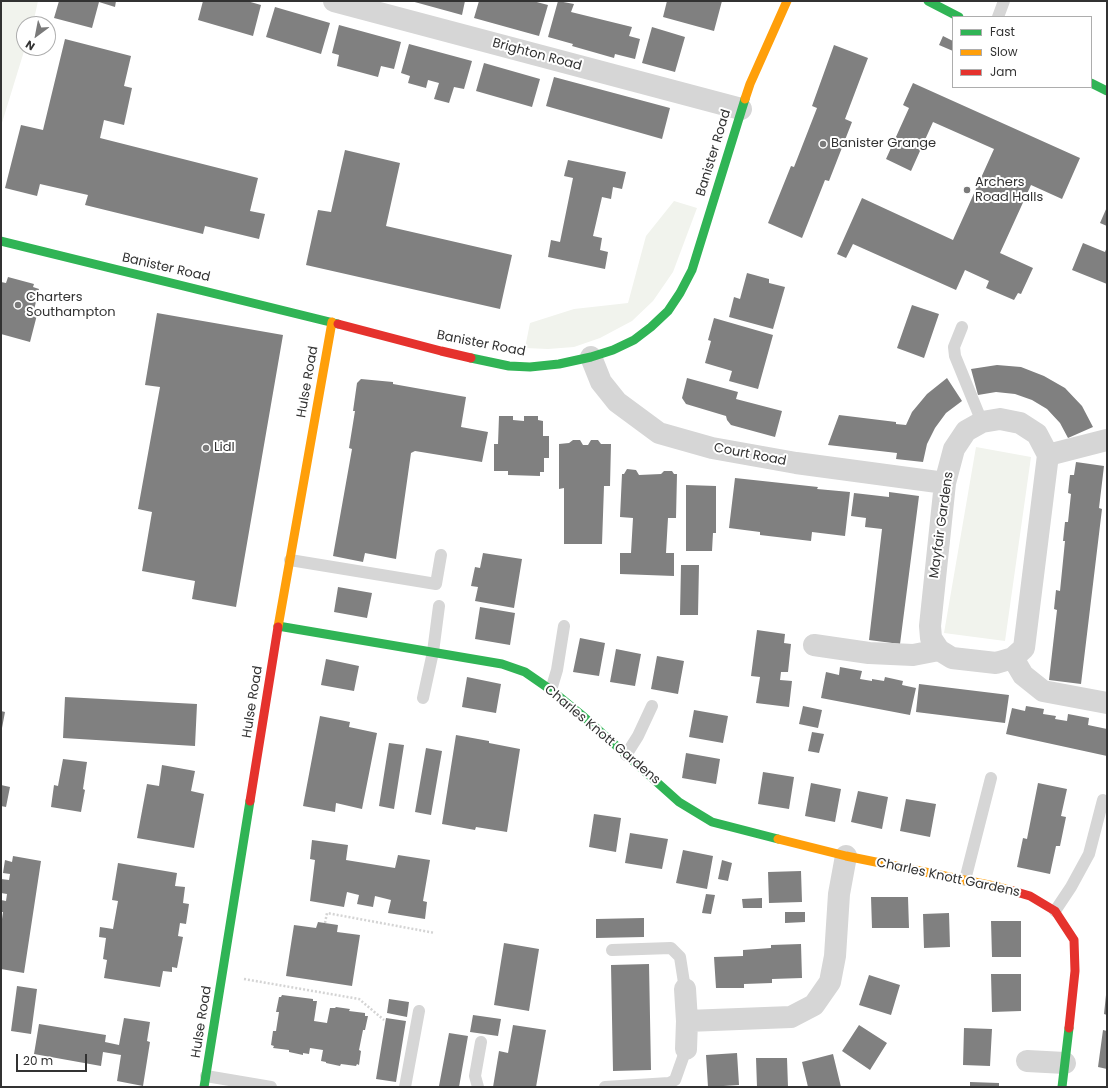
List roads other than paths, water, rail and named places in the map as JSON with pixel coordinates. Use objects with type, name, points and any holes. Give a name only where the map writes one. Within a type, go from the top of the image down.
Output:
[{"type":"street","name":"Brighton Road","points":[[334,1],[741,109]]},
{"type":"street","name":"Banister Road","points":[[1,241],[332,322],[441,351],[509,366],[530,367],[559,364],[591,357],[613,350],[634,340],[668,312],[680,293],[692,270],[750,84],[787,1]]},
{"type":"street","points":[[928,1],[957,16]]},
{"type":"street","points":[[1092,84],[1107,91]]},
{"type":"street","name":"Hulse Road","points":[[205,1082],[278,626],[332,322]]},
{"type":"street","name":"Court Road","points":[[591,357],[601,382],[617,402],[659,433],[712,448],[796,463],[945,483]]},
{"type":"street","name":"Mayfair Gardens","points":[[939,650],[932,638],[930,626],[945,483],[954,449],[966,431],[982,422],[1000,419],[1020,423],[1037,434],[1048,455]]},
{"type":"street","points":[[814,645],[869,653],[913,655],[939,650],[952,658],[996,663],[1013,658],[1024,648],[1048,455],[1107,440]]},
{"type":"street","name":"Charles Knott Gardens","points":[[278,626],[502,664],[525,672],[551,690],[584,717],[679,802],[712,822],[846,856],[1000,887],[1030,896],[1055,911],[1074,940],[1075,971],[1062,1087]]},
{"type":"street","points":[[1013,658],[1023,675],[1043,690],[1107,703]]},
{"type":"street","points":[[687,1020],[791,1017],[814,1005],[830,982],[835,956],[839,894],[846,856]]},
{"type":"street","points":[[685,989],[687,1020],[686,1049]]},
{"type":"street","points":[[1027,1060],[1065,1063]]},
{"type":"lane","points":[[998,16],[1004,1]]},
{"type":"lane","points":[[962,327],[954,347],[955,356],[982,422]]},
{"type":"lane","points":[[290,560],[436,584],[442,555]]},
{"type":"lane","points":[[423,698],[433,652],[439,606]]},
{"type":"lane","points":[[551,690],[557,670],[564,626]]},
{"type":"lane","points":[[626,754],[638,736],[652,706]]},
{"type":"lane","points":[[966,880],[991,778]]},
{"type":"lane","points":[[1055,911],[1071,887],[1089,854],[1103,800]]},
{"type":"lane","points":[[612,950],[671,948],[680,957],[685,989]]},
{"type":"lane","points":[[405,1087],[420,1011]]},
{"type":"lane","points":[[478,1087],[475,1076],[481,1042]]},
{"type":"lane","points":[[605,1087],[669,1083],[675,1080],[686,1049]]},
{"type":"lane","points":[[205,1082],[271,1087]]},
{"type":"place","name":"Banister Grange","points":[[823,144]]},
{"type":"place","name":"Archers Road Halls","points":[[967,190]]},
{"type":"place","name":"Charters Southampton","points":[[18,305]]},
{"type":"place","name":"Lidl","points":[[206,448]]}]
